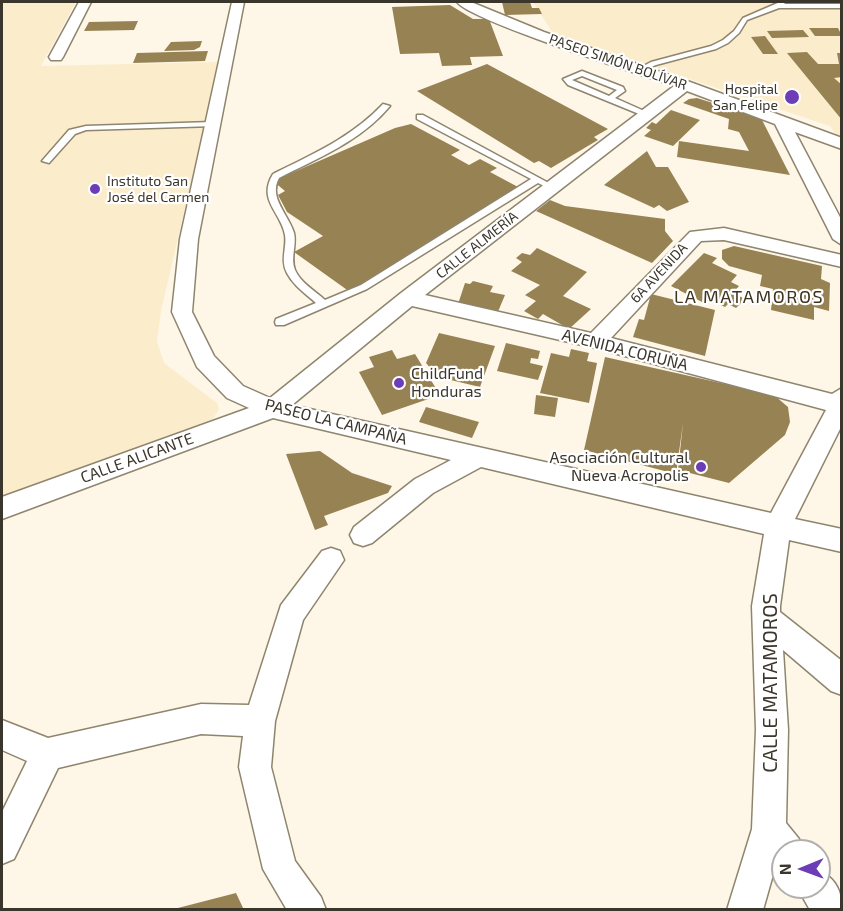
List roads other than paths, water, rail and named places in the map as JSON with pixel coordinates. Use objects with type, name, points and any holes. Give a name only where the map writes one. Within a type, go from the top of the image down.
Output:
[{"type":"street","points":[[56,57],[85,2]]},
{"type":"street","name":"PASEO LA CAMPAÑA","points":[[238,2],[189,239],[182,312],[205,361],[235,392],[272,408],[842,541]]},
{"type":"street","name":"PASEO SIMÓN BOLÍVAR","points":[[463,2],[506,23],[685,85],[842,144]]},
{"type":"street","name":"CALLE ALMERÍA","points":[[272,408],[408,298],[544,183],[647,114],[685,85]]},
{"type":"street","points":[[782,120],[842,239]]},
{"type":"street","name":"6A AVENIDA","points":[[595,341],[696,236],[724,234],[842,261]]},
{"type":"street","name":"AVENIDA CORUÑA","points":[[408,298],[595,341],[841,402]]},
{"type":"street","name":"CALLE MATAMOROS","points":[[778,839],[766,618],[778,526],[841,402]]},
{"type":"street","name":"CALLE ALICANTE","points":[[2,508],[272,408]]},
{"type":"street","points":[[363,536],[424,486],[480,457]]},
{"type":"street","points":[[308,909],[280,869],[255,767],[260,721],[291,614],[331,560]]},
{"type":"street","points":[[766,618],[842,680]]},
{"type":"street","points":[[2,735],[48,753],[201,719],[260,721]]},
{"type":"street","points":[[2,847],[48,753]]},
{"type":"street","name":"CALLE MATAMOROS","points":[[745,909],[771,855]]},
{"type":"lane","points":[[759,2],[765,11]]},
{"type":"lane","points":[[639,70],[654,62],[727,44],[739,33],[745,19],[780,4],[842,6]]},
{"type":"lane","points":[[611,98],[621,91],[618,87],[582,73],[576,73],[567,79],[571,83],[647,114]]},
{"type":"lane","points":[[323,304],[291,272],[288,262],[289,232],[270,191],[270,183],[276,176],[360,132],[386,106]]},
{"type":"lane","points":[[420,117],[544,183]]},
{"type":"lane","points":[[46,161],[72,132],[86,128],[212,124]]},
{"type":"lane","points":[[280,322],[364,287],[544,183]]},
{"type":"place","name":"Hospital San Felipe","points":[[792,97]]},
{"type":"place","name":"Instituto San José del Carmen","points":[[95,189]]},
{"type":"place","name":"ChildFund Honduras","points":[[399,383]]},
{"type":"place","name":"Asociación Cultural Nueva Acropolis","points":[[701,467]]},
{"type":"district","name":"LA MATAMOROS","points":[[749,297]]}]
